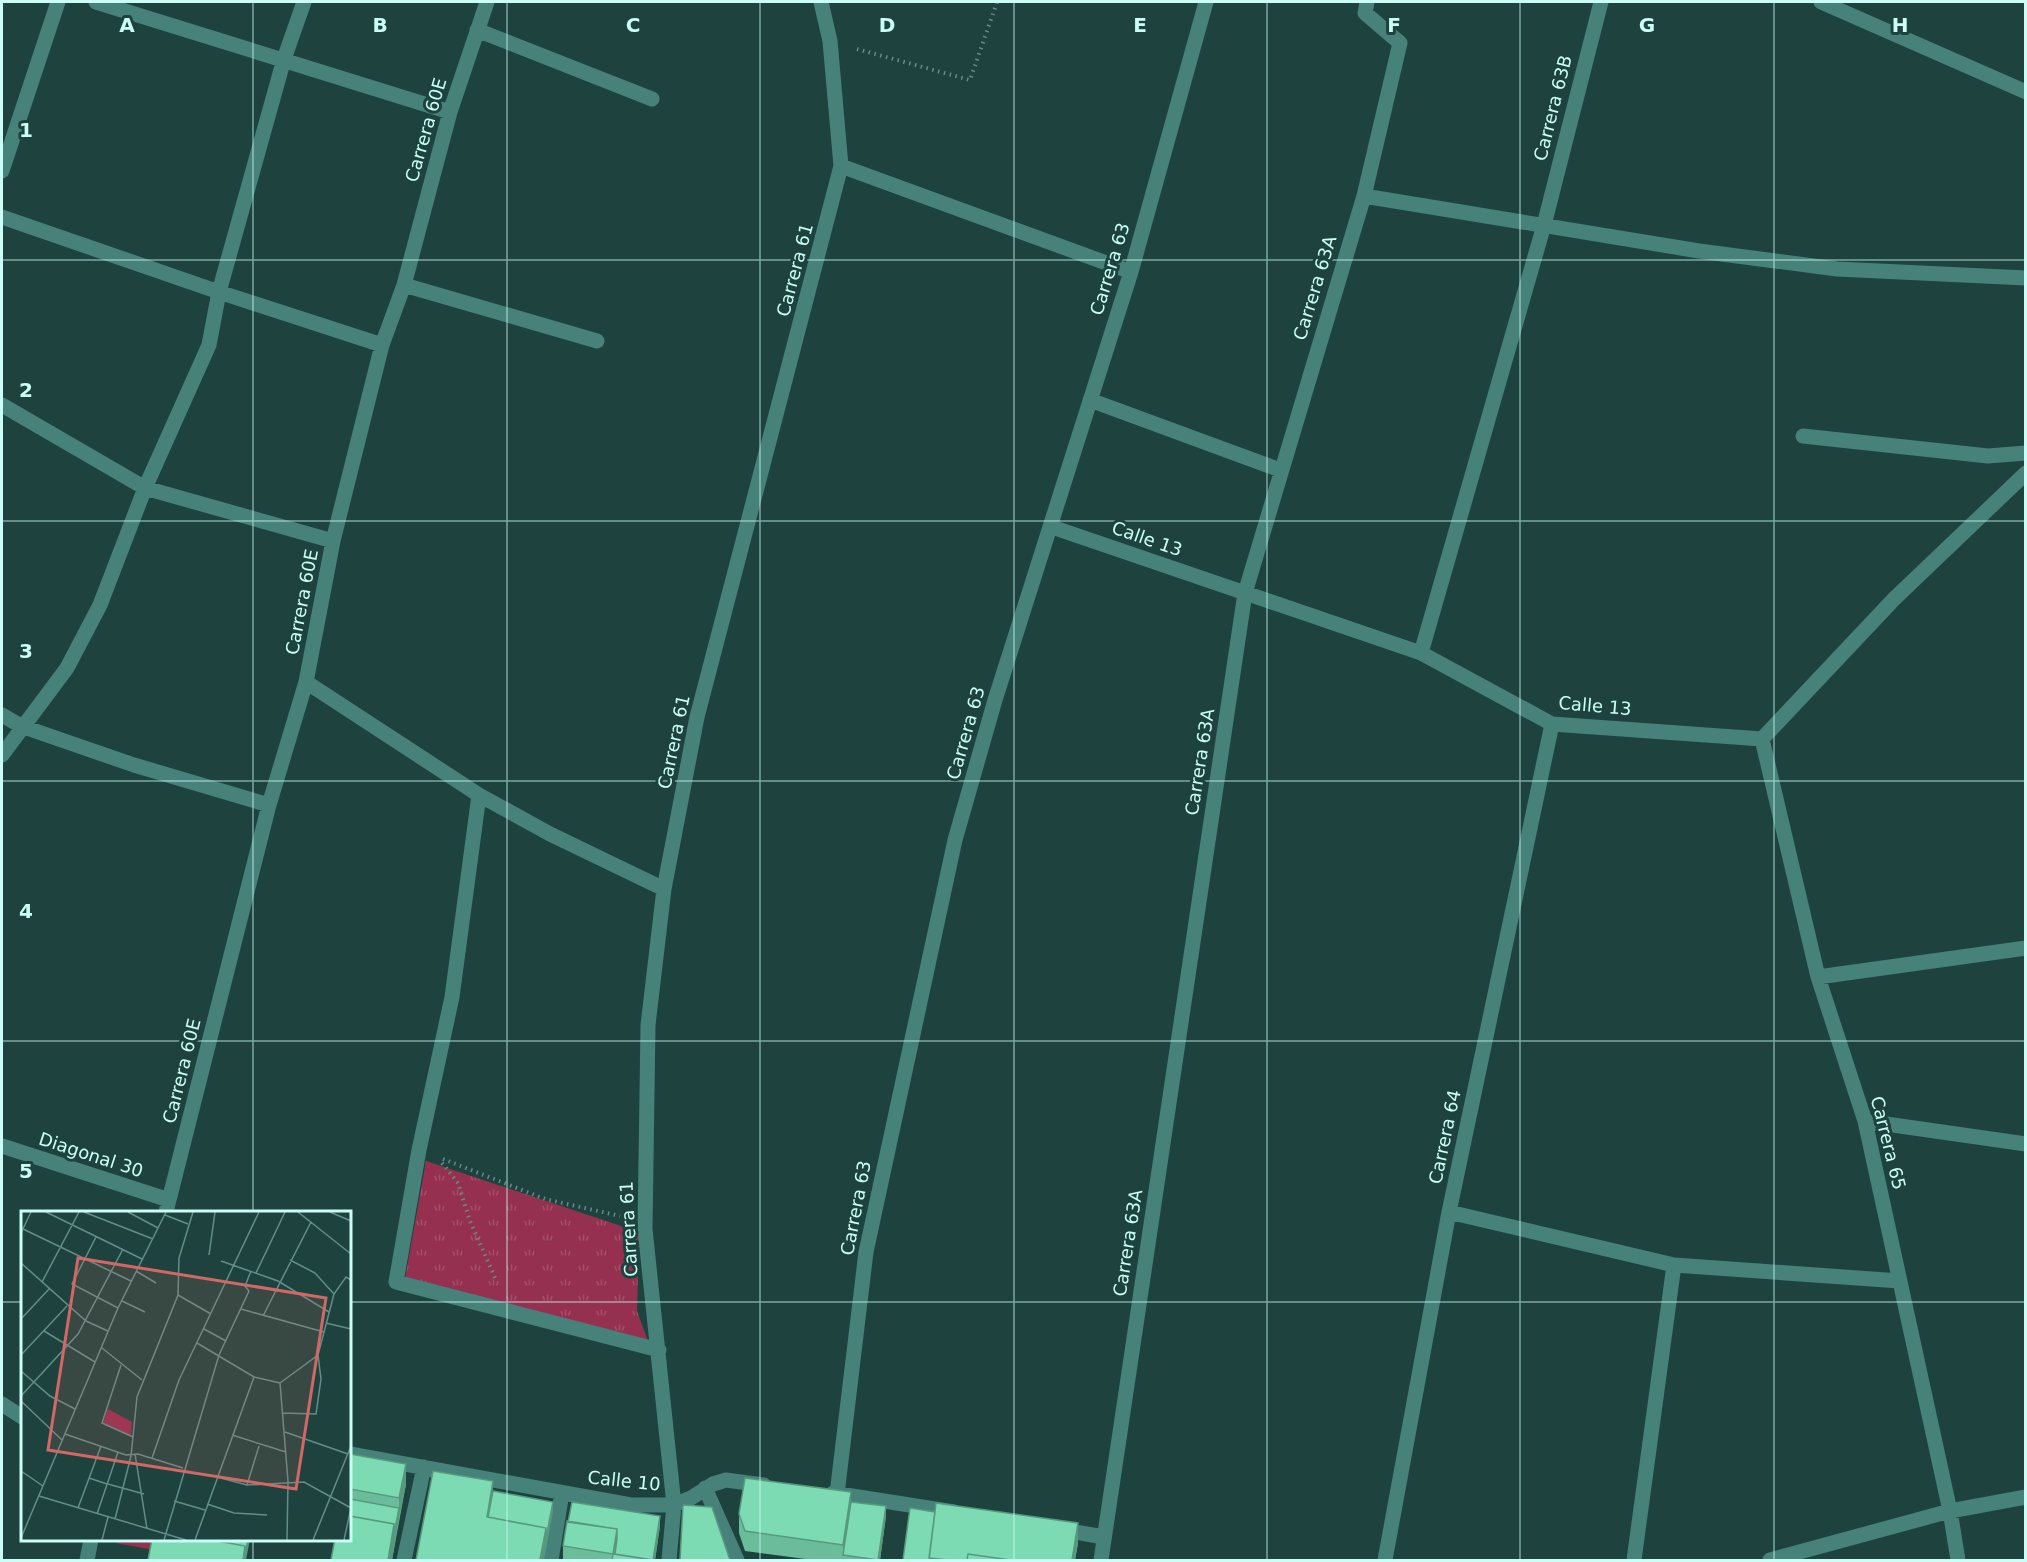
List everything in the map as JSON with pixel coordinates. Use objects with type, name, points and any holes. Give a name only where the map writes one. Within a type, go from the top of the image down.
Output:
[{"type":"street","points":[[2,171],[58,2]]},
{"type":"street","points":[[96,2],[450,112]]},
{"type":"street","points":[[2,755],[21,726],[67,668],[100,605],[145,488],[209,345],[219,292],[284,59],[304,2]]},
{"type":"street","name":"Carrera 60E","points":[[168,1206],[269,805],[306,682],[333,541],[382,345],[404,285],[450,112],[487,2]]},
{"type":"street","name":"Carrera 61","points":[[669,1560],[674,1504],[645,1229],[648,1025],[664,889],[697,717],[841,166],[830,41],[821,2]]},
{"type":"street","name":"Carrera 63","points":[[837,1494],[866,1251],[952,852],[995,700],[1052,527],[1131,272],[1206,2]]},
{"type":"street","name":"Carrera 63A","points":[[1101,1560],[1245,592],[1364,196],[1401,43],[1365,13],[1367,2]]},
{"type":"street","name":"Carrera 63B","points":[[1421,653],[1544,225],[1600,2]]},
{"type":"street","points":[[1821,2],[2025,92]]},
{"type":"street","points":[[477,30],[652,99]]},
{"type":"street","points":[[841,166],[1131,272]]},
{"type":"street","points":[[1364,196],[1699,251],[1837,269],[2025,278]]},
{"type":"street","points":[[2,217],[219,292],[382,345]]},
{"type":"street","points":[[404,285],[597,341]]},
{"type":"street","points":[[1090,400],[1280,470]]},
{"type":"street","points":[[2,405],[145,488],[333,541]]},
{"type":"street","points":[[1803,436],[1988,456],[2025,453]]},
{"type":"street","points":[[1762,739],[1894,599],[2025,473]]},
{"type":"street","name":"Calle 13","points":[[1052,527],[1421,653],[1552,724],[1762,739]]},
{"type":"street","points":[[306,682],[479,795],[550,834],[664,889]]},
{"type":"street","points":[[2,715],[21,726],[134,765],[269,805]]},
{"type":"street","name":"Carrera 64","points":[[1385,1560],[1449,1212],[1552,724]]},
{"type":"street","name":"Carrera 65","points":[[1762,739],[1818,977],[1865,1121],[1950,1511],[1958,1560]]},
{"type":"street","points":[[479,795],[452,997],[419,1150],[396,1282],[659,1350]]},
{"type":"street","points":[[1818,977],[2025,948]]},
{"type":"street","points":[[1865,1121],[2025,1144]]},
{"type":"street","name":"Diagonal 30","points":[[2,1146],[168,1206]]},
{"type":"street","points":[[1449,1212],[1674,1265],[1900,1281]]},
{"type":"street","points":[[1634,1560],[1674,1265]]},
{"type":"street","points":[[2,1404],[21,1416]]},
{"type":"street","name":"Calle 10","points":[[351,1454],[631,1505],[674,1504],[726,1480],[782,1487]]},
{"type":"street","points":[[404,1560],[424,1467]]},
{"type":"street","points":[[705,1488],[737,1560]]},
{"type":"street","points":[[815,1491],[965,1514]]},
{"type":"street","points":[[551,1560],[561,1493]]},
{"type":"street","points":[[1770,1560],[1950,1511],[2025,1497]]},
{"type":"street","points":[[1046,1527],[1104,1537]]},
{"type":"street","points":[[87,1560],[91,1541]]},
{"type":"path","points":[[830,41],[970,80],[997,2]]},
{"type":"path","points":[[500,1284],[492,1277],[458,1183],[438,1157],[545,1199],[605,1211],[626,1218],[645,1229]]},
{"type":"green space","points":[[426,1161],[639,1232],[637,1311],[649,1344],[405,1279]]},
{"type":"green space","points":[[117,1541],[156,1541],[154,1550],[116,1543]]},
{"type":"building","points":[[351,1454],[406,1464],[399,1498],[351,1489]]},
{"type":"building","points":[[433,1471],[493,1481],[487,1517],[546,1528],[540,1560],[416,1560]]},
{"type":"building","points":[[745,1478],[851,1492],[843,1545],[745,1531],[739,1514]]},
{"type":"building","points":[[493,1491],[553,1502],[546,1538],[546,1528],[488,1517]]},
{"type":"building","points":[[351,1499],[399,1508],[394,1534],[394,1524],[351,1516]]},
{"type":"building","points":[[572,1502],[660,1516],[653,1560],[615,1554],[617,1529],[568,1522]]},
{"type":"building","points":[[851,1502],[886,1506],[878,1560],[843,1555]]},
{"type":"building","points":[[936,1503],[1078,1523],[1072,1560],[1010,1560],[968,1554],[967,1560],[929,1558]]},
{"type":"building","points":[[683,1505],[712,1507],[730,1560],[680,1560]]},
{"type":"building","points":[[910,1508],[935,1512],[929,1560],[903,1560]]},
{"type":"building","points":[[351,1516],[394,1524],[388,1560],[331,1560],[335,1541],[351,1541]]},
{"type":"building","points":[[567,1521],[617,1529],[613,1554],[563,1546]]},
{"type":"building","points":[[152,1541],[218,1541],[245,1546],[243,1560],[148,1560]]},
{"type":"building","points":[[218,1541],[248,1541],[245,1556],[245,1546]]},
{"type":"building","points":[[613,1554],[652,1560],[612,1560]]},
{"type":"building","points":[[968,1554],[1010,1560],[967,1560]]}]
